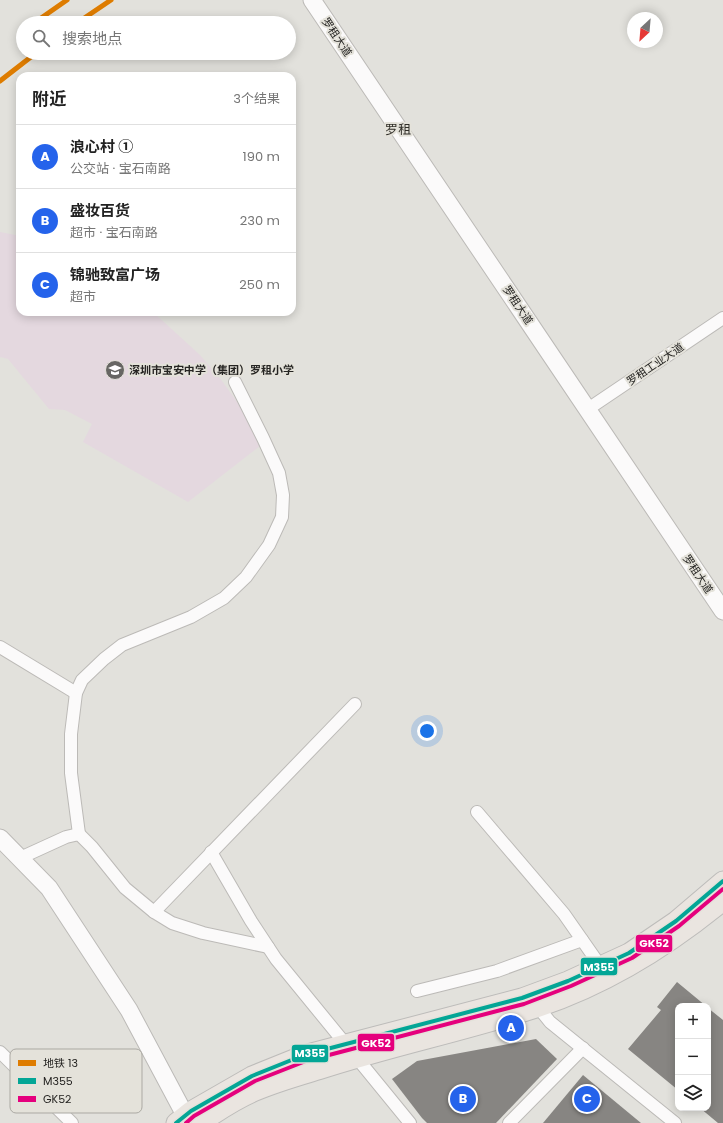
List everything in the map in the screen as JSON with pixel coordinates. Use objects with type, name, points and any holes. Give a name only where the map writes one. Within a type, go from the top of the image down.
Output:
[{"type":"main road","points":[[187,1120],[352,1050],[546,990],[600,966],[629,953],[676,921],[723,881]]},
{"type":"main road","points":[[352,1050],[538,1007],[603,981],[622,971],[684,931],[723,901]]},
{"type":"street","name":"罗租大道","points":[[312,0],[723,611]]},
{"type":"street","name":"罗租工业大道","points":[[588,410],[723,318]]},
{"type":"street","points":[[235,382],[279,473],[283,495],[282,517],[270,545],[246,577],[224,598],[191,617],[122,644],[104,658],[82,680],[76,693],[70,734],[71,773],[80,834],[125,888],[154,912],[172,923],[203,933],[268,946]]},
{"type":"street","points":[[0,647],[76,693]]},
{"type":"street","points":[[154,912],[355,704]]},
{"type":"street","points":[[477,812],[564,914],[600,966]]},
{"type":"street","points":[[20,858],[66,837],[80,834]]},
{"type":"street","points":[[0,838],[49,888],[129,1010],[187,1120]]},
{"type":"street","points":[[211,852],[251,921],[276,959],[352,1050],[410,1123]]},
{"type":"street","points":[[417,991],[497,971],[582,940]]},
{"type":"street","points":[[538,1007],[550,1022],[675,1123]]},
{"type":"street","points":[[509,1123],[583,1048]]},
{"type":"street","points":[[0,1052],[10,1062]]},
{"type":"street","points":[[62,1113],[72,1123]]},
{"type":"shaded area","name":"深圳市宝安中学（集团）罗租小学","points":[[0,232],[16,235],[16,316],[157,316],[200,355],[222,381],[240,406],[252,427],[260,446],[188,502],[83,442],[92,424],[65,410],[49,409],[8,359],[0,357]]},
{"type":"building","points":[[677,982],[702,1003],[675,1003],[675,1088],[628,1049],[661,1010],[657,1007]]},
{"type":"building","points":[[711,1010],[723,1020],[723,1123],[718,1123],[704,1111],[711,1111]]},
{"type":"building","points":[[536,1039],[557,1059],[496,1123],[427,1123],[392,1079],[417,1061]]},
{"type":"building","points":[[583,1075],[641,1123],[543,1123]]},
{"type":"metro line","name":"13","points":[[44,16],[67,0]]},
{"type":"metro line","name":"13","points":[[87,16],[111,0]]},
{"type":"metro line","name":"13","points":[[0,81],[27,60]]},
{"type":"transit line","name":"M355","points":[[176,1123],[191,1111],[252,1076],[304,1055],[522,998],[568,981],[629,953],[676,921],[723,881]]},
{"type":"transit line","name":"GK52","points":[[186,1123],[194,1116],[255,1081],[306,1061],[524,1004],[571,986],[632,958],[679,926],[723,889]]},
{"type":"place","name":"深圳市宝安中学（集团）罗租小学","points":[[115,370]]},
{"type":"place","name":"浪心村 ①","points":[[511,1028]]},
{"type":"place","name":"盛妆百货","points":[[463,1099]]},
{"type":"place","name":"锦驰致富广场","points":[[587,1099]]},
{"type":"district","name":"罗租","points":[[398,129]]}]
